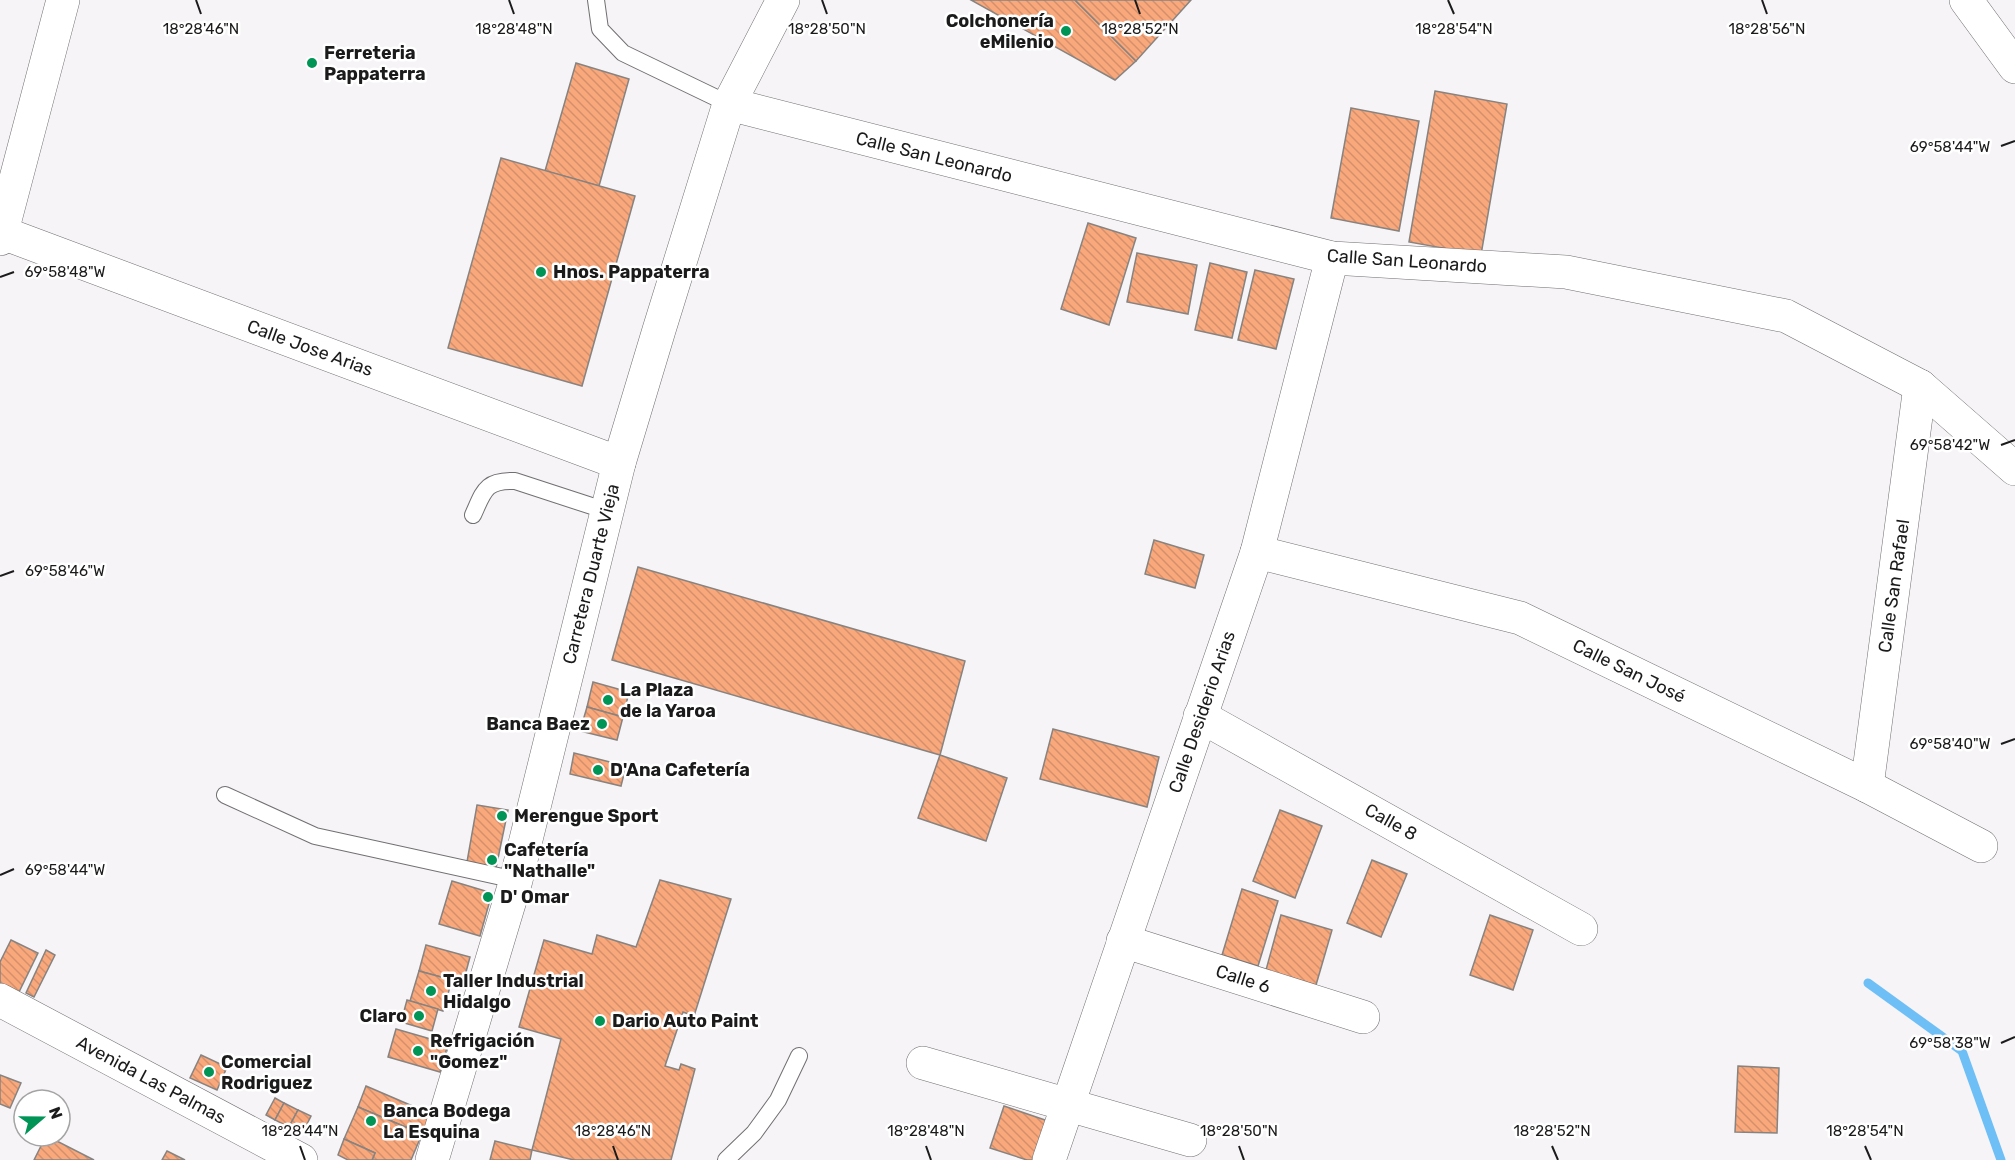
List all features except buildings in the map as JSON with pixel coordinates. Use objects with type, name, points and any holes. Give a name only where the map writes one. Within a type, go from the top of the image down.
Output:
[{"type":"street","points":[[0,235],[63,0]]},
{"type":"street","name":"Carretera Duarte Vieja","points":[[432,1160],[516,880],[619,463],[729,104],[783,0]]},
{"type":"street","points":[[1966,0],[2015,67]]},
{"type":"street","name":"Calle San Leonardo","points":[[729,104],[1332,258],[1566,272],[1786,316],[1920,386],[2015,470]]},
{"type":"street","name":"Calle Jose Arias","points":[[0,235],[619,463]]},
{"type":"street","name":"Calle Desiderio Arias","points":[[1049,1160],[1257,552],[1332,258]]},
{"type":"street","name":"Calle San Rafael","points":[[1867,786],[1920,386]]},
{"type":"street","name":"Calle San José","points":[[1257,552],[1520,618],[1867,786],[1981,846]]},
{"type":"street","name":"Calle 8","points":[[1200,716],[1581,929]]},
{"type":"street","name":"Calle 6","points":[[1123,941],[1363,1017]]},
{"type":"street","name":"Avenida Las Palmas","points":[[0,1000],[259,1149],[301,1160]]},
{"type":"street","points":[[923,1063],[1190,1140]]},
{"type":"lane","points":[[596,0],[600,29],[622,53],[729,104]]},
{"type":"lane","points":[[473,515],[487,487],[500,481],[515,481],[607,511]]},
{"type":"lane","points":[[225,795],[315,836],[516,880]]},
{"type":"lane","points":[[726,1160],[754,1133],[778,1100],[799,1056]]},
{"type":"waterway","points":[[1868,983],[1962,1051],[2001,1160]]},
{"type":"place","name":"Colchonería eMilenio","points":[[1066,31]]},
{"type":"place","name":"Ferreteria Pappaterra","points":[[312,63]]},
{"type":"place","name":"Hnos. Pappaterra","points":[[541,272]]},
{"type":"place","name":"La Plaza de la Yaroa","points":[[608,700]]},
{"type":"place","name":"Banca Baez","points":[[602,724]]},
{"type":"place","name":"D'Ana Cafetería","points":[[598,770]]},
{"type":"place","name":"Merengue Sport","points":[[502,816]]},
{"type":"place","name":"Cafetería \"Nathalle\"","points":[[492,860]]},
{"type":"place","name":"D' Omar","points":[[488,897]]},
{"type":"place","name":"Taller Industrial Hidalgo","points":[[431,991]]},
{"type":"place","name":"Claro","points":[[419,1016]]},
{"type":"place","name":"Dario Auto Paint","points":[[600,1021]]},
{"type":"place","name":"Refrigación \"Gomez\"","points":[[418,1051]]},
{"type":"place","name":"Comercial Rodriguez","points":[[209,1072]]},
{"type":"place","name":"Banca Bodega La Esquina","points":[[371,1121]]}]
